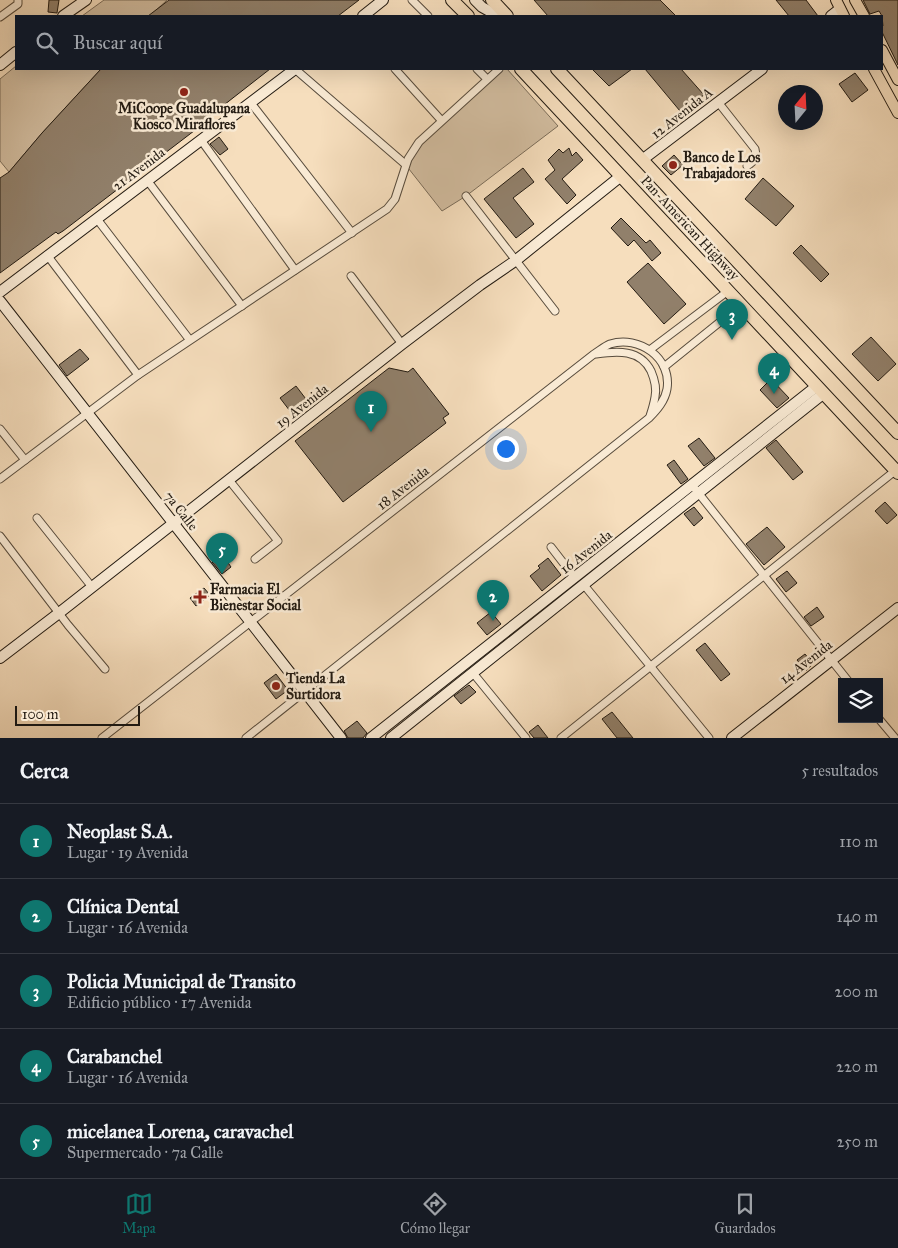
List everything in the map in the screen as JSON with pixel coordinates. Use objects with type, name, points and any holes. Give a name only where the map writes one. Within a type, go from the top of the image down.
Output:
[{"type":"highway","points":[[452,0],[467,15]]},
{"type":"highway","points":[[483,2],[506,15]]},
{"type":"highway","name":"Pan-American Highway","points":[[522,70],[897,472]]},
{"type":"highway","name":"Pan-American Highway","points":[[558,70],[898,433]]},
{"type":"main road","points":[[855,0],[863,15]]},
{"type":"main road","points":[[883,52],[898,80]]},
{"type":"main road","points":[[875,70],[898,113]]},
{"type":"street","points":[[64,15],[86,0]]},
{"type":"street","points":[[364,15],[383,0]]},
{"type":"street","points":[[412,0],[427,15]]},
{"type":"street","points":[[0,17],[18,4],[18,1]]},
{"type":"street","points":[[483,2],[497,15]]},
{"type":"street","points":[[0,65],[15,53]]},
{"type":"street","name":"21 Avenida","points":[[0,292],[294,70]]},
{"type":"street","points":[[296,70],[405,164]]},
{"type":"street","points":[[396,70],[441,120]]},
{"type":"street","points":[[478,70],[487,80]]},
{"type":"street","points":[[0,479],[189,339],[382,213],[395,200],[405,164],[419,142],[498,70]]},
{"type":"street","name":"12 Avenida A","points":[[642,160],[761,70]]},
{"type":"street","points":[[251,102],[352,233]]},
{"type":"street","points":[[718,102],[755,149],[757,156],[755,161],[747,166]]},
{"type":"street","points":[[201,140],[295,270]]},
{"type":"street","name":"19 Avenida","points":[[0,658],[174,524],[402,344],[515,261],[621,176]]},
{"type":"street","points":[[147,180],[242,306]]},
{"type":"street","points":[[466,196],[555,312]]},
{"type":"street","points":[[96,219],[189,339]]},
{"type":"street","points":[[47,255],[138,375]]},
{"type":"street","points":[[351,276],[402,344]]},
{"type":"street","points":[[246,738],[649,418],[661,406],[667,390],[668,378],[664,367],[651,349],[728,291]]},
{"type":"street","name":"7a Calle","points":[[0,301],[341,738]]},
{"type":"street","points":[[664,367],[741,305]]},
{"type":"street","name":"18 Avenida","points":[[102,738],[594,354],[610,344],[626,342],[651,349]]},
{"type":"street","points":[[594,354],[616,351],[634,354],[647,364],[654,378],[656,395],[649,418]]},
{"type":"street","name":"16 Avenida","points":[[391,738],[584,585],[696,489],[821,390]]},
{"type":"street","points":[[0,429],[24,460]]},
{"type":"street","points":[[561,738],[897,472]]},
{"type":"street","points":[[229,480],[278,541],[255,559]]},
{"type":"street","points":[[696,489],[846,678]]},
{"type":"street","name":"16 Avenida","points":[[371,738],[574,578],[696,489]]},
{"type":"street","points":[[37,518],[92,587]]},
{"type":"street","points":[[0,536],[105,669]]},
{"type":"street","points":[[551,548],[574,578]]},
{"type":"street","points":[[584,585],[709,738]]},
{"type":"street","name":"14 Avenida","points":[[732,738],[898,608]]},
{"type":"street","points":[[473,673],[526,738]]},
{"type":"street","points":[[882,723],[893,735],[884,738]]},
{"type":"shaded area","points":[[104,0],[167,0],[151,15],[83,15]]},
{"type":"shaded area","points":[[15,67],[15,70],[100,70],[9,172],[0,161],[0,79]]},
{"type":"shaded area","points":[[498,70],[508,70],[558,126],[466,196],[442,211],[405,164],[412,151]]},
{"type":"building","points":[[49,0],[59,0],[57,13],[48,12]]},
{"type":"building","points":[[169,0],[359,0],[339,15],[149,15]]},
{"type":"building","points":[[534,0],[660,0],[675,15],[547,15]]},
{"type":"building","points":[[776,0],[806,0],[817,15],[788,15]]},
{"type":"building","points":[[863,0],[898,0],[898,65],[883,34],[883,15],[879,11],[870,14]]},
{"type":"building","points":[[100,70],[269,70],[206,119],[207,121],[63,231],[58,234],[56,232],[0,273],[0,178],[9,172]]},
{"type":"building","points":[[593,70],[631,70],[609,86]]},
{"type":"building","points":[[646,70],[682,70],[704,95],[680,111]]},
{"type":"building","points":[[855,73],[868,90],[852,102],[839,84]]},
{"type":"building","points":[[219,137],[228,149],[220,155],[210,144]]},
{"type":"building","points":[[569,148],[572,156],[576,152],[583,160],[562,179],[576,195],[567,204],[545,179],[555,170],[548,160],[559,149],[563,153]]},
{"type":"building","name":"Banco de Los Trabajadores","points":[[674,155],[683,165],[671,175],[662,166]]},
{"type":"building","points":[[523,168],[534,182],[513,198],[534,224],[516,238],[484,199]]},
{"type":"building","points":[[763,178],[794,206],[776,226],[745,199]]},
{"type":"building","points":[[621,218],[646,243],[650,240],[661,253],[652,261],[634,240],[628,246],[611,228]]},
{"type":"building","points":[[801,245],[829,274],[821,282],[793,253]]},
{"type":"building","points":[[648,263],[686,304],[664,324],[627,282]]},
{"type":"building","points":[[871,337],[896,364],[878,381],[852,354]]},
{"type":"building","points":[[80,349],[89,359],[67,376],[59,365]]},
{"type":"building","points":[[389,368],[408,372],[413,368],[449,414],[443,418],[446,423],[343,502],[295,441]]},
{"type":"building","points":[[771,379],[789,398],[777,408],[760,390]]},
{"type":"building","points":[[296,386],[309,403],[293,415],[280,398]]},
{"type":"building","points":[[699,438],[715,458],[704,466],[688,446]]},
{"type":"building","points":[[776,440],[803,472],[793,480],[766,448]]},
{"type":"building","points":[[674,460],[688,479],[681,484],[667,465]]},
{"type":"building","points":[[885,502],[897,515],[887,524],[875,511]]},
{"type":"building","points":[[694,507],[703,518],[694,526],[684,514]]},
{"type":"building","points":[[767,527],[785,547],[764,565],[746,544]]},
{"type":"building","points":[[222,554],[231,567],[222,574],[212,562]]},
{"type":"building","points":[[548,558],[561,575],[542,591],[530,576]]},
{"type":"building","points":[[787,571],[797,583],[786,592],[776,579]]},
{"type":"building","name":"Farmacia El Bienestar Social","points":[[204,588],[210,595],[196,606],[190,598]]},
{"type":"building","points":[[817,607],[824,617],[811,626],[804,617]]},
{"type":"building","points":[[491,612],[501,624],[487,635],[477,623]]},
{"type":"building","points":[[705,643],[730,674],[721,681],[696,650]]},
{"type":"building","points":[[805,654],[813,664],[806,671],[797,660]]},
{"type":"building","name":"Tienda La Surtidora","points":[[276,674],[288,690],[276,699],[264,683]]},
{"type":"building","points":[[469,685],[476,692],[461,704],[454,696]]},
{"type":"building","points":[[612,712],[633,738],[617,738],[602,719]]},
{"type":"building","points":[[357,721],[367,733],[363,738],[348,738],[344,731]]},
{"type":"building","points":[[538,725],[548,738],[534,738],[529,732]]},
{"type":"place","name":"MiCoope Guadalupana Kiosco Miraflores","points":[[184,92]]},
{"type":"place","name":"Banco de Los Trabajadores","points":[[673,165]]},
{"type":"place","name":"Policia Municipal de Transito","points":[[732,340]]},
{"type":"place","name":"Carabanchel","points":[[774,394]]},
{"type":"place","name":"Neoplast S.A.","points":[[371,432]]},
{"type":"place","name":"micelanea Lorena, caravachel","points":[[222,574]]},
{"type":"place","name":"Farmacia El Bienestar Social","points":[[200,597]]},
{"type":"place","name":"Clínica Dental","points":[[493,621]]},
{"type":"place","name":"Tienda La Surtidora","points":[[276,686]]}]
